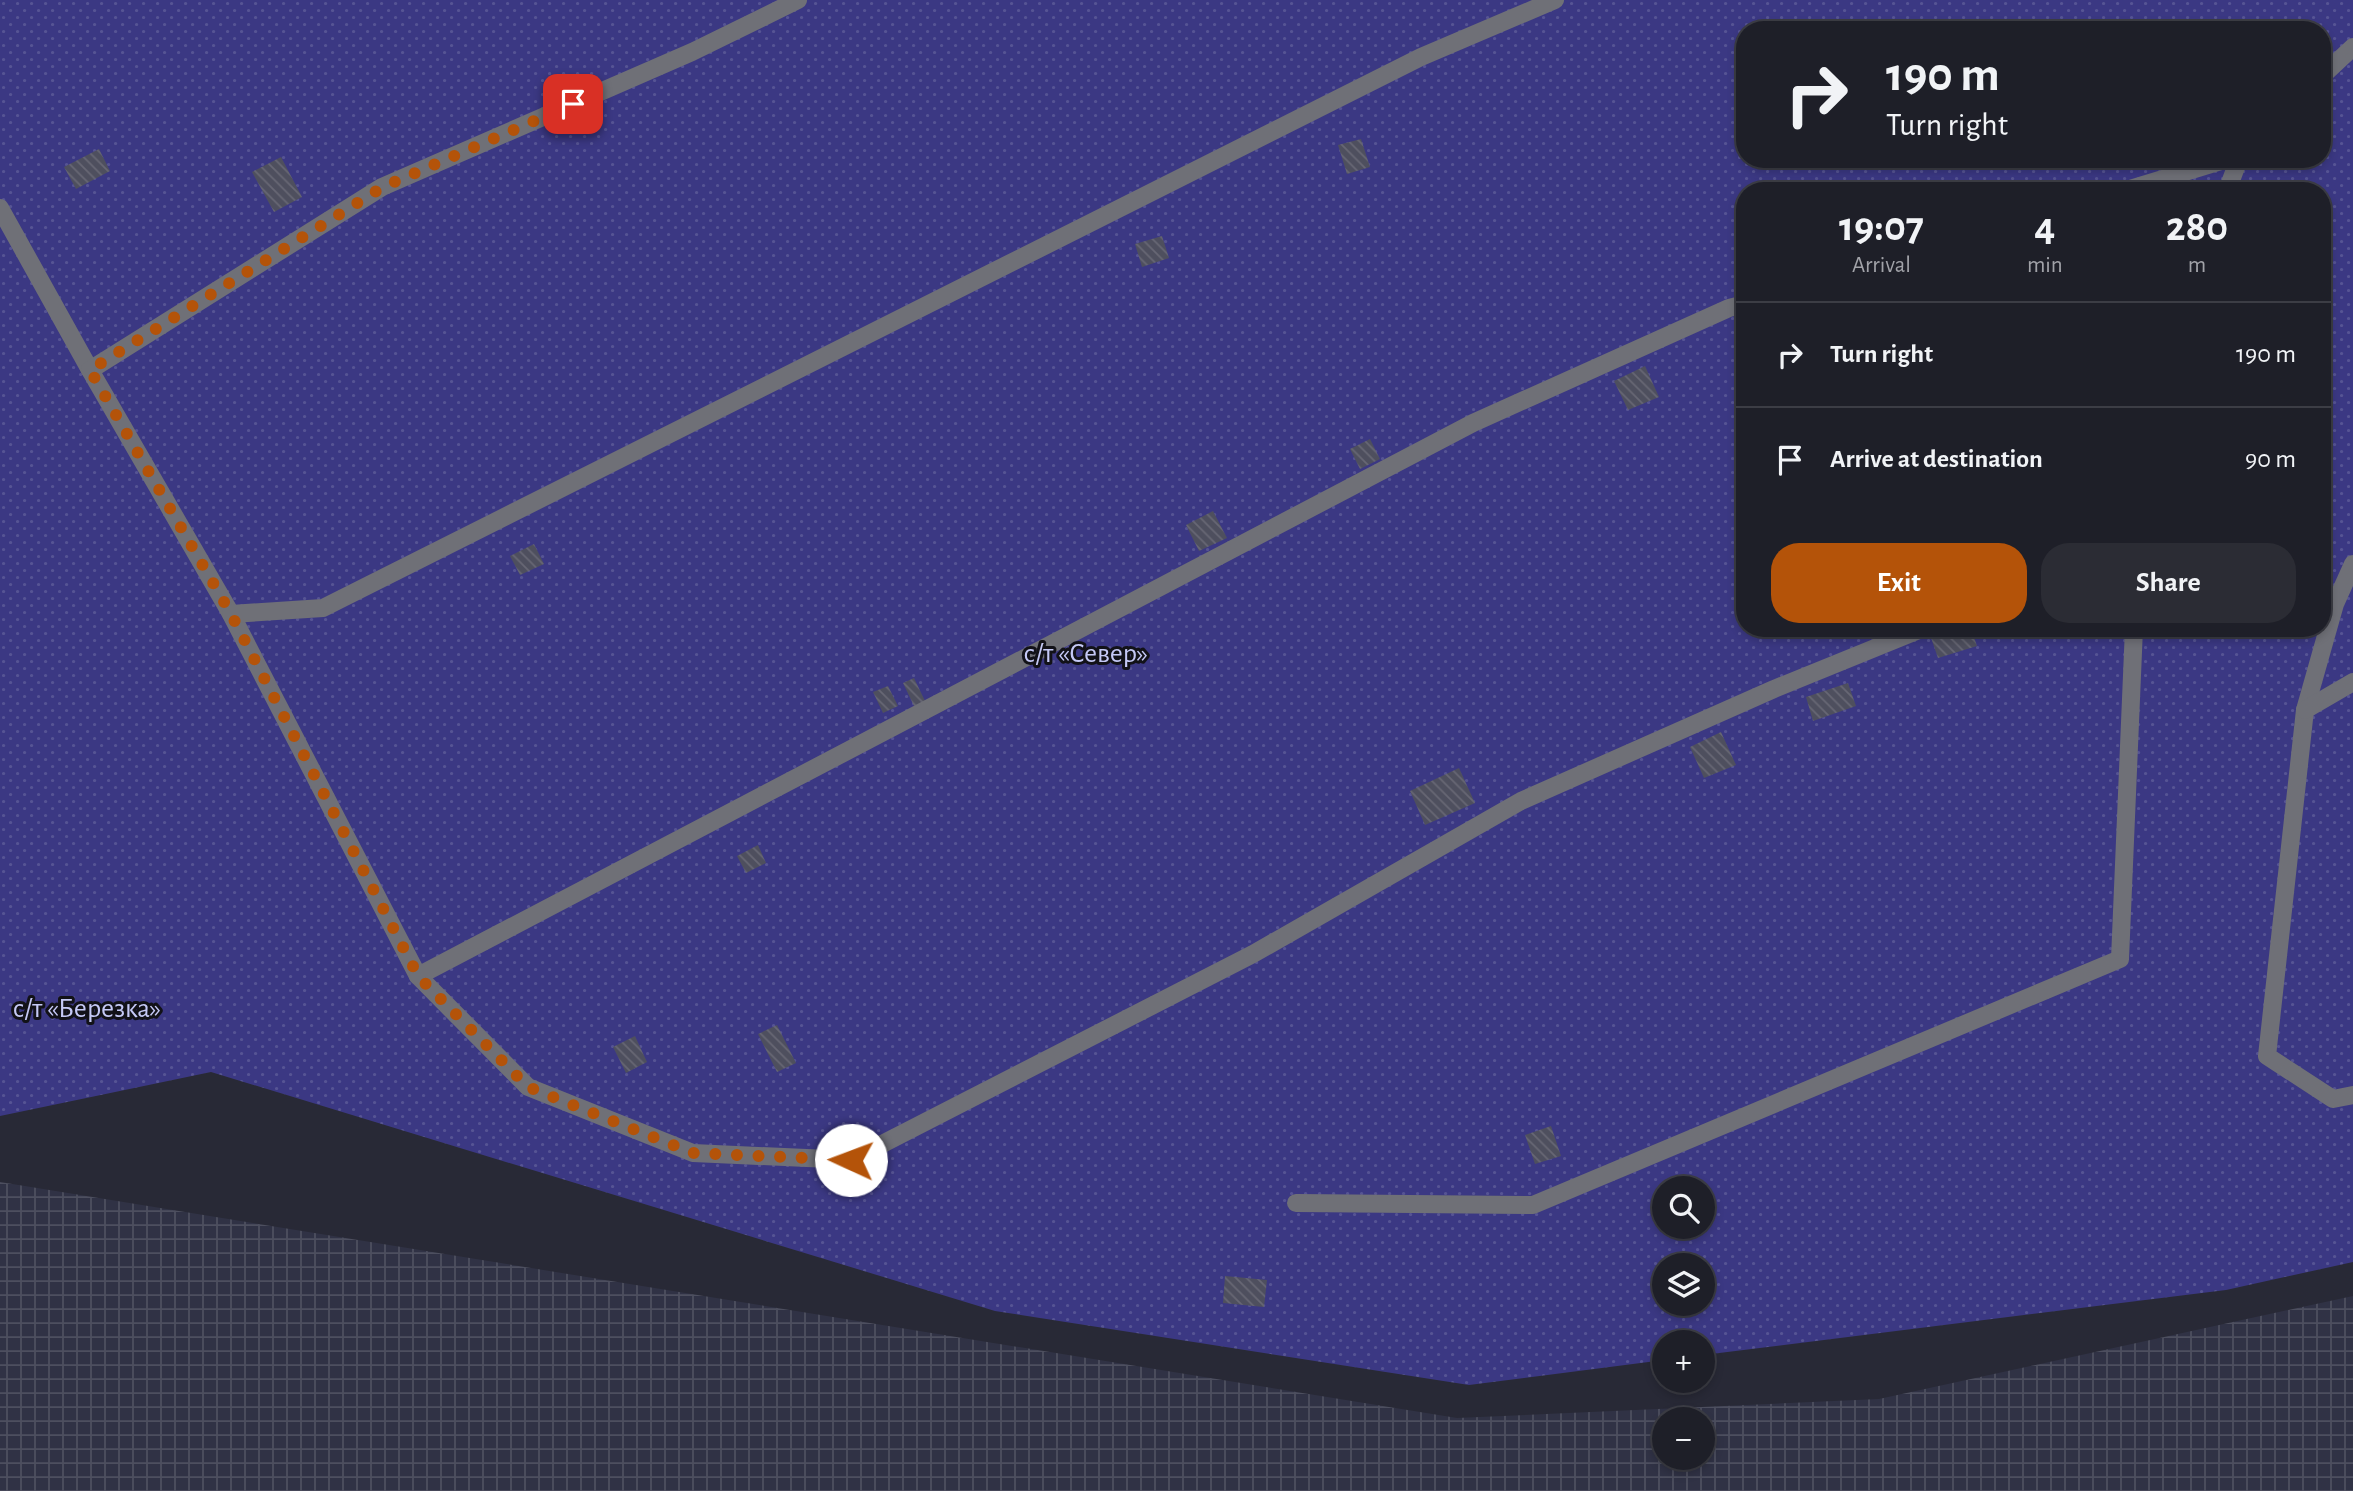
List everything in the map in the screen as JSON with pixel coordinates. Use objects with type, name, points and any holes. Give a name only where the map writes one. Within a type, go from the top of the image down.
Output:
[{"type":"lane","points":[[90,370],[383,187],[692,52],[798,0]]},
{"type":"lane","points":[[231,614],[323,608],[1409,64],[1555,0]]},
{"type":"lane","points":[[2331,68],[2353,47]]},
{"type":"lane","points":[[2153,182],[2198,168]]},
{"type":"lane","points":[[0,208],[231,614],[418,976],[528,1087],[693,1153],[851,1160],[1253,954],[1521,801],[1774,689],[1901,637]]},
{"type":"lane","points":[[418,976],[1473,423],[1736,307]]},
{"type":"lane","points":[[2331,618],[2353,564]]},
{"type":"lane","points":[[1296,1203],[1533,1205],[2120,959],[2134,637]]},
{"type":"lane","points":[[2326,637],[2305,710],[2267,1056],[2333,1099],[2353,1095]]},
{"type":"lane","points":[[2305,710],[2353,682]]},
{"type":"shaded area","points":[[0,1182],[1457,1418],[1652,1409],[1652,1470],[1715,1470],[1715,1407],[1701,1407],[1879,1399],[2353,1296],[2353,1491],[0,1491]]},
{"type":"green space","name":"с/т «Север»","points":[[0,0],[2353,0],[2353,1262],[2226,1290],[1715,1354],[1715,1330],[1652,1330],[1652,1362],[1469,1385],[995,1311],[211,1072],[0,1116]]},
{"type":"building","points":[[1361,139],[1370,167],[1347,174],[1338,145]]},
{"type":"building","points":[[99,149],[110,171],[76,189],[64,167]]},
{"type":"building","points":[[281,157],[302,197],[274,212],[252,172]]},
{"type":"building","points":[[1162,236],[1169,258],[1142,267],[1135,244]]},
{"type":"building","points":[[1645,366],[1659,397],[1628,410],[1614,381]]},
{"type":"building","points":[[1370,439],[1380,459],[1360,469],[1350,449]]},
{"type":"building","points":[[1213,511],[1227,538],[1199,551],[1186,525]]},
{"type":"building","points":[[534,544],[544,564],[520,575],[510,556]]},
{"type":"building","points":[[1931,637],[1974,637],[1977,646],[1938,658]]},
{"type":"building","points":[[914,678],[925,701],[914,706],[903,683]]},
{"type":"building","points":[[1848,683],[1856,706],[1813,721],[1806,697]]},
{"type":"building","points":[[888,686],[898,706],[883,713],[873,692]]},
{"type":"building","points":[[1721,732],[1736,765],[1704,778],[1690,747]]},
{"type":"building","points":[[1459,768],[1475,803],[1425,825],[1410,791]]},
{"type":"building","points":[[758,845],[766,863],[746,873],[737,856]]},
{"type":"building","points":[[777,1025],[796,1063],[777,1072],[758,1034]]},
{"type":"building","points":[[635,1036],[647,1062],[626,1073],[613,1047]]},
{"type":"building","points":[[1551,1126],[1561,1156],[1535,1164],[1525,1135]]},
{"type":"building","points":[[1225,1276],[1267,1280],[1264,1307],[1223,1303]]},
{"type":"route","points":[[573,104],[383,187],[90,370],[231,614],[418,976],[528,1087],[693,1153],[851,1160]]},
{"type":"park label","name":"с/т «Березка»","points":[[87,1009]]}]
